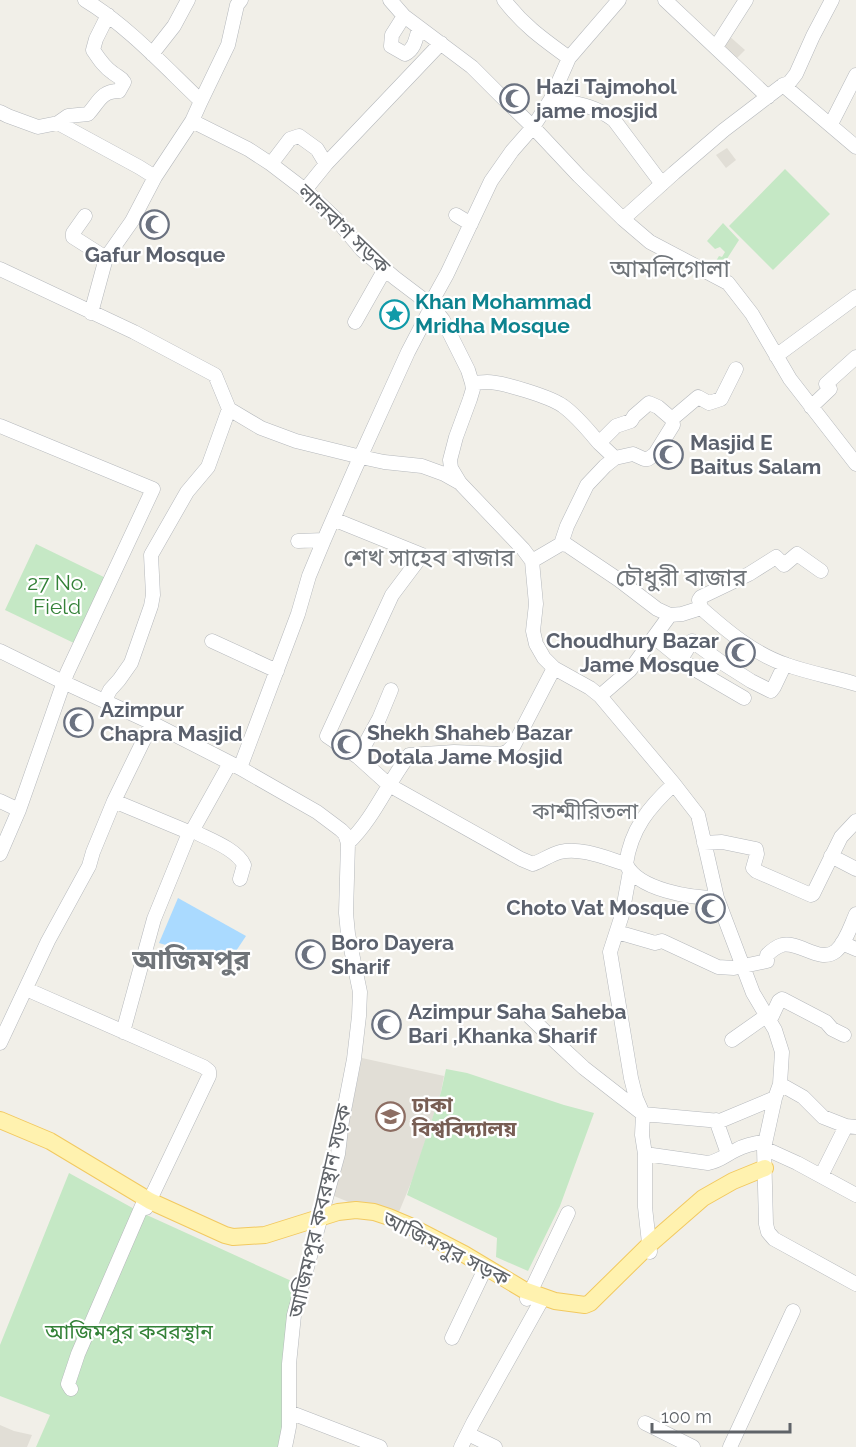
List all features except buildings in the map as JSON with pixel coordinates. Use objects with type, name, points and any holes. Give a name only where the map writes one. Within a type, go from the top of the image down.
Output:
[{"type":"main road","name":"আজিমপুর সড়ক","points":[[0,1120],[50,1141],[146,1205]]},
{"type":"main road","name":"আজিমপুর সড়ক","points":[[0,1129],[46,1149],[146,1205],[223,1243],[245,1245],[260,1242],[310,1227],[319,1220],[338,1212],[356,1210],[374,1212],[389,1216],[464,1254],[524,1290],[532,1298]]},
{"type":"main road","name":"আজিমপুর সড়ক","points":[[319,1220],[356,1215],[388,1222],[452,1254],[513,1291],[562,1309],[587,1310],[593,1309],[650,1249],[709,1204],[765,1172]]},
{"type":"street","points":[[85,0],[108,15],[201,101]]},
{"type":"street","points":[[152,54],[174,26],[188,0]]},
{"type":"street","points":[[91,313],[106,258],[132,221],[155,177],[192,121],[228,45],[237,5],[241,0]]},
{"type":"street","points":[[390,0],[404,16],[472,67],[579,176],[650,242],[728,284],[752,314],[790,379],[856,464]]},
{"type":"street","points":[[504,0],[518,18],[569,58]]},
{"type":"street","points":[[231,763],[248,746],[298,614],[309,576],[333,519],[408,352],[491,181],[533,127],[551,99],[569,58],[619,0]]},
{"type":"street","points":[[665,0],[768,97]]},
{"type":"street","points":[[716,47],[746,0]]},
{"type":"street","points":[[623,219],[724,130],[783,85],[789,83],[796,74],[832,0]]},
{"type":"street","points":[[0,112],[38,127],[58,123],[68,116],[88,114],[101,97],[110,91],[119,91],[124,82],[122,78],[100,62],[93,50],[108,15]]},
{"type":"street","points":[[404,16],[392,35],[392,46],[405,54],[415,45],[419,28]]},
{"type":"street","points":[[305,190],[326,164],[441,44]]},
{"type":"street","points":[[831,124],[856,75]]},
{"type":"street","points":[[783,85],[856,147]]},
{"type":"street","points":[[551,99],[591,106],[614,120],[662,184]]},
{"type":"street","name":"লালবাগ সড়ক","points":[[192,121],[248,149],[271,164],[305,190],[336,219],[362,250],[384,269],[432,303],[452,335],[472,383]]},
{"type":"street","points":[[58,123],[155,177]]},
{"type":"street","points":[[271,164],[290,139],[299,136],[317,149],[326,164]]},
{"type":"street","points":[[456,215],[471,224]]},
{"type":"street","points":[[85,216],[73,237],[106,258]]},
{"type":"street","points":[[0,269],[134,332],[215,375],[229,409],[261,428],[287,438],[361,457],[422,466],[460,483]]},
{"type":"street","points":[[355,322],[384,269]]},
{"type":"street","points":[[776,356],[856,297]]},
{"type":"street","points":[[811,407],[830,389],[826,384],[856,357]]},
{"type":"street","points":[[672,419],[698,397],[709,403],[721,399],[736,369]]},
{"type":"street","points":[[615,458],[576,417],[561,405],[545,397],[503,384],[486,382],[472,383],[473,389],[450,460],[451,468],[460,483],[532,561],[536,597],[533,631],[536,644],[547,662],[600,696],[674,783],[698,815],[717,898],[753,993],[775,1030],[782,1052],[780,1084],[765,1145],[768,1232],[774,1239],[856,1284]]},
{"type":"street","points":[[561,544],[587,485],[615,458],[633,454],[645,459],[650,458],[655,454],[673,425],[672,419],[658,407],[649,404],[631,421],[616,426],[599,443]]},
{"type":"street","points":[[105,700],[131,663],[151,606],[153,595],[151,555],[187,492],[208,467],[229,409]]},
{"type":"street","points":[[0,426],[153,489],[63,682],[19,810],[0,854]]},
{"type":"street","points":[[333,519],[422,555],[392,595],[327,736],[358,758],[389,785],[533,864],[558,853],[584,852],[628,867],[643,880],[664,890],[683,896],[717,898]]},
{"type":"street","points":[[298,542],[324,540]]},
{"type":"street","points":[[532,561],[561,544],[567,545],[657,609],[670,615],[701,608]]},
{"type":"street","points":[[820,571],[797,554],[784,566],[776,557],[749,574],[701,597],[699,600],[701,608],[751,648],[790,666],[856,684]]},
{"type":"street","points":[[600,696],[630,670],[670,615]]},
{"type":"street","points":[[654,637],[681,659],[744,698]]},
{"type":"street","points":[[212,641],[277,671]]},
{"type":"street","points":[[681,659],[692,641],[741,675],[771,691],[790,666]]},
{"type":"street","points":[[0,651],[231,763],[317,812],[341,830],[348,843],[365,825],[409,755],[454,752],[502,754],[508,751],[514,745],[554,668]]},
{"type":"street","points":[[358,758],[379,719],[391,690]]},
{"type":"street","points":[[0,1044],[48,941],[89,866],[114,801],[152,723]]},
{"type":"street","points":[[123,1032],[154,919],[191,832],[231,763],[248,746]]},
{"type":"street","points":[[650,1249],[645,1207],[643,1114],[631,1078],[610,952],[617,932],[628,867],[628,851],[635,831],[649,810],[674,783]]},
{"type":"street","points":[[0,801],[19,810]]},
{"type":"street","points":[[114,801],[191,832],[232,852],[244,865],[240,879]]},
{"type":"street","points":[[704,843],[722,842],[756,849],[753,868],[756,871],[811,895],[841,837],[855,825]]},
{"type":"street","name":"আজিমপুর কবরস্থান সড়ক","points":[[285,1447],[289,1426],[289,1364],[294,1315],[338,1154],[359,1016],[360,992],[346,913],[348,843]]},
{"type":"street","points":[[831,856],[856,869]]},
{"type":"street","points":[[617,932],[655,943],[662,941],[718,967],[743,967],[767,961],[767,955],[771,951],[785,944],[823,955],[835,952],[856,914]]},
{"type":"street","points":[[842,943],[856,950]]},
{"type":"street","points":[[26,989],[204,1067],[209,1076],[146,1205],[78,1354],[68,1383],[70,1389]]},
{"type":"street","points":[[732,1040],[766,1016],[772,1016],[782,999],[826,1022],[832,1029],[844,1035]]},
{"type":"street","points":[[530,1017],[584,1068],[643,1114],[720,1121],[775,1098]]},
{"type":"street","points":[[780,1084],[803,1097],[823,1117],[851,1127],[821,1176]]},
{"type":"street","points":[[716,1120],[729,1154]]},
{"type":"street","points":[[645,1154],[708,1164],[750,1144],[765,1145],[856,1195]]},
{"type":"street","points":[[461,1447],[532,1298],[568,1213]]},
{"type":"street","points":[[452,1338],[483,1273]]},
{"type":"street","points":[[730,1447],[793,1311]]},
{"type":"street","points":[[289,1412],[380,1447]]},
{"type":"street","points":[[645,1423],[693,1447]]},
{"type":"street","points":[[468,1434],[495,1447]]},
{"type":"shaded area","points":[[728,35],[745,50],[734,61],[717,46]]},
{"type":"shaded area","points":[[727,148],[736,160],[726,168],[716,155]]},
{"type":"shaded area","name":"ঢাকা বিশ্ববিদ্যালয়","points":[[362,1058],[444,1076],[415,1173],[394,1224],[373,1212],[334,1196]]},
{"type":"shaded area","points":[[0,1425],[32,1435],[27,1447],[0,1447]]},
{"type":"green space","points":[[785,169],[830,214],[773,270],[729,226]]},
{"type":"green space","points":[[723,223],[739,240],[723,265],[716,261],[725,252],[720,247],[715,249],[707,241]]},
{"type":"green space","name":"27 No. Field","points":[[36,544],[110,580],[78,645],[5,610]]},
{"type":"green space","points":[[446,1069],[467,1073],[594,1113],[560,1206],[528,1271],[496,1257],[497,1238],[407,1195],[441,1092]]},
{"type":"green space","name":"আজিমপুর কবরস্থান","points":[[69,1173],[138,1211],[298,1284],[280,1447],[36,1447],[50,1415],[0,1396],[0,1345]]},
{"type":"water","points":[[178,898],[246,936],[228,963],[159,943]]},
{"type":"place","name":"Hazi Tajmohol jame mosjid","points":[[515,99]]},
{"type":"place","name":"Gafur Mosque","points":[[155,224]]},
{"type":"place","name":"Khan Mohammad Mridha Mosque","points":[[394,314]]},
{"type":"place","name":"Masjid E Baitus Salam","points":[[669,455]]},
{"type":"place","name":"Choudhury Bazar Jame Mosque","points":[[740,653]]},
{"type":"place","name":"Azimpur Chapra Masjid","points":[[79,722]]},
{"type":"place","name":"Shekh Shaheb Bazar Dotala Jame Mosjid","points":[[346,745]]},
{"type":"place","name":"Choto Vat Mosque","points":[[710,908]]},
{"type":"place","name":"Boro Dayera Sharif","points":[[310,955]]},
{"type":"place","name":"Azimpur Saha Saheba Bari ,Khanka Sharif","points":[[387,1024]]},
{"type":"place","name":"ঢাকা বিশ্ববিদ্যালয়","points":[[391,1117]]},
{"type":"district","name":"আমলিগোলা","points":[[670,269]]},
{"type":"district","name":"শেখ সাহেব বাজার","points":[[429,558]]},
{"type":"district","name":"চৌধুরী বাজার","points":[[681,578]]},
{"type":"district","name":"কাশ্মীরিতলা","points":[[585,811]]},
{"type":"district","name":"আজিমপুর","points":[[191,960]]}]
